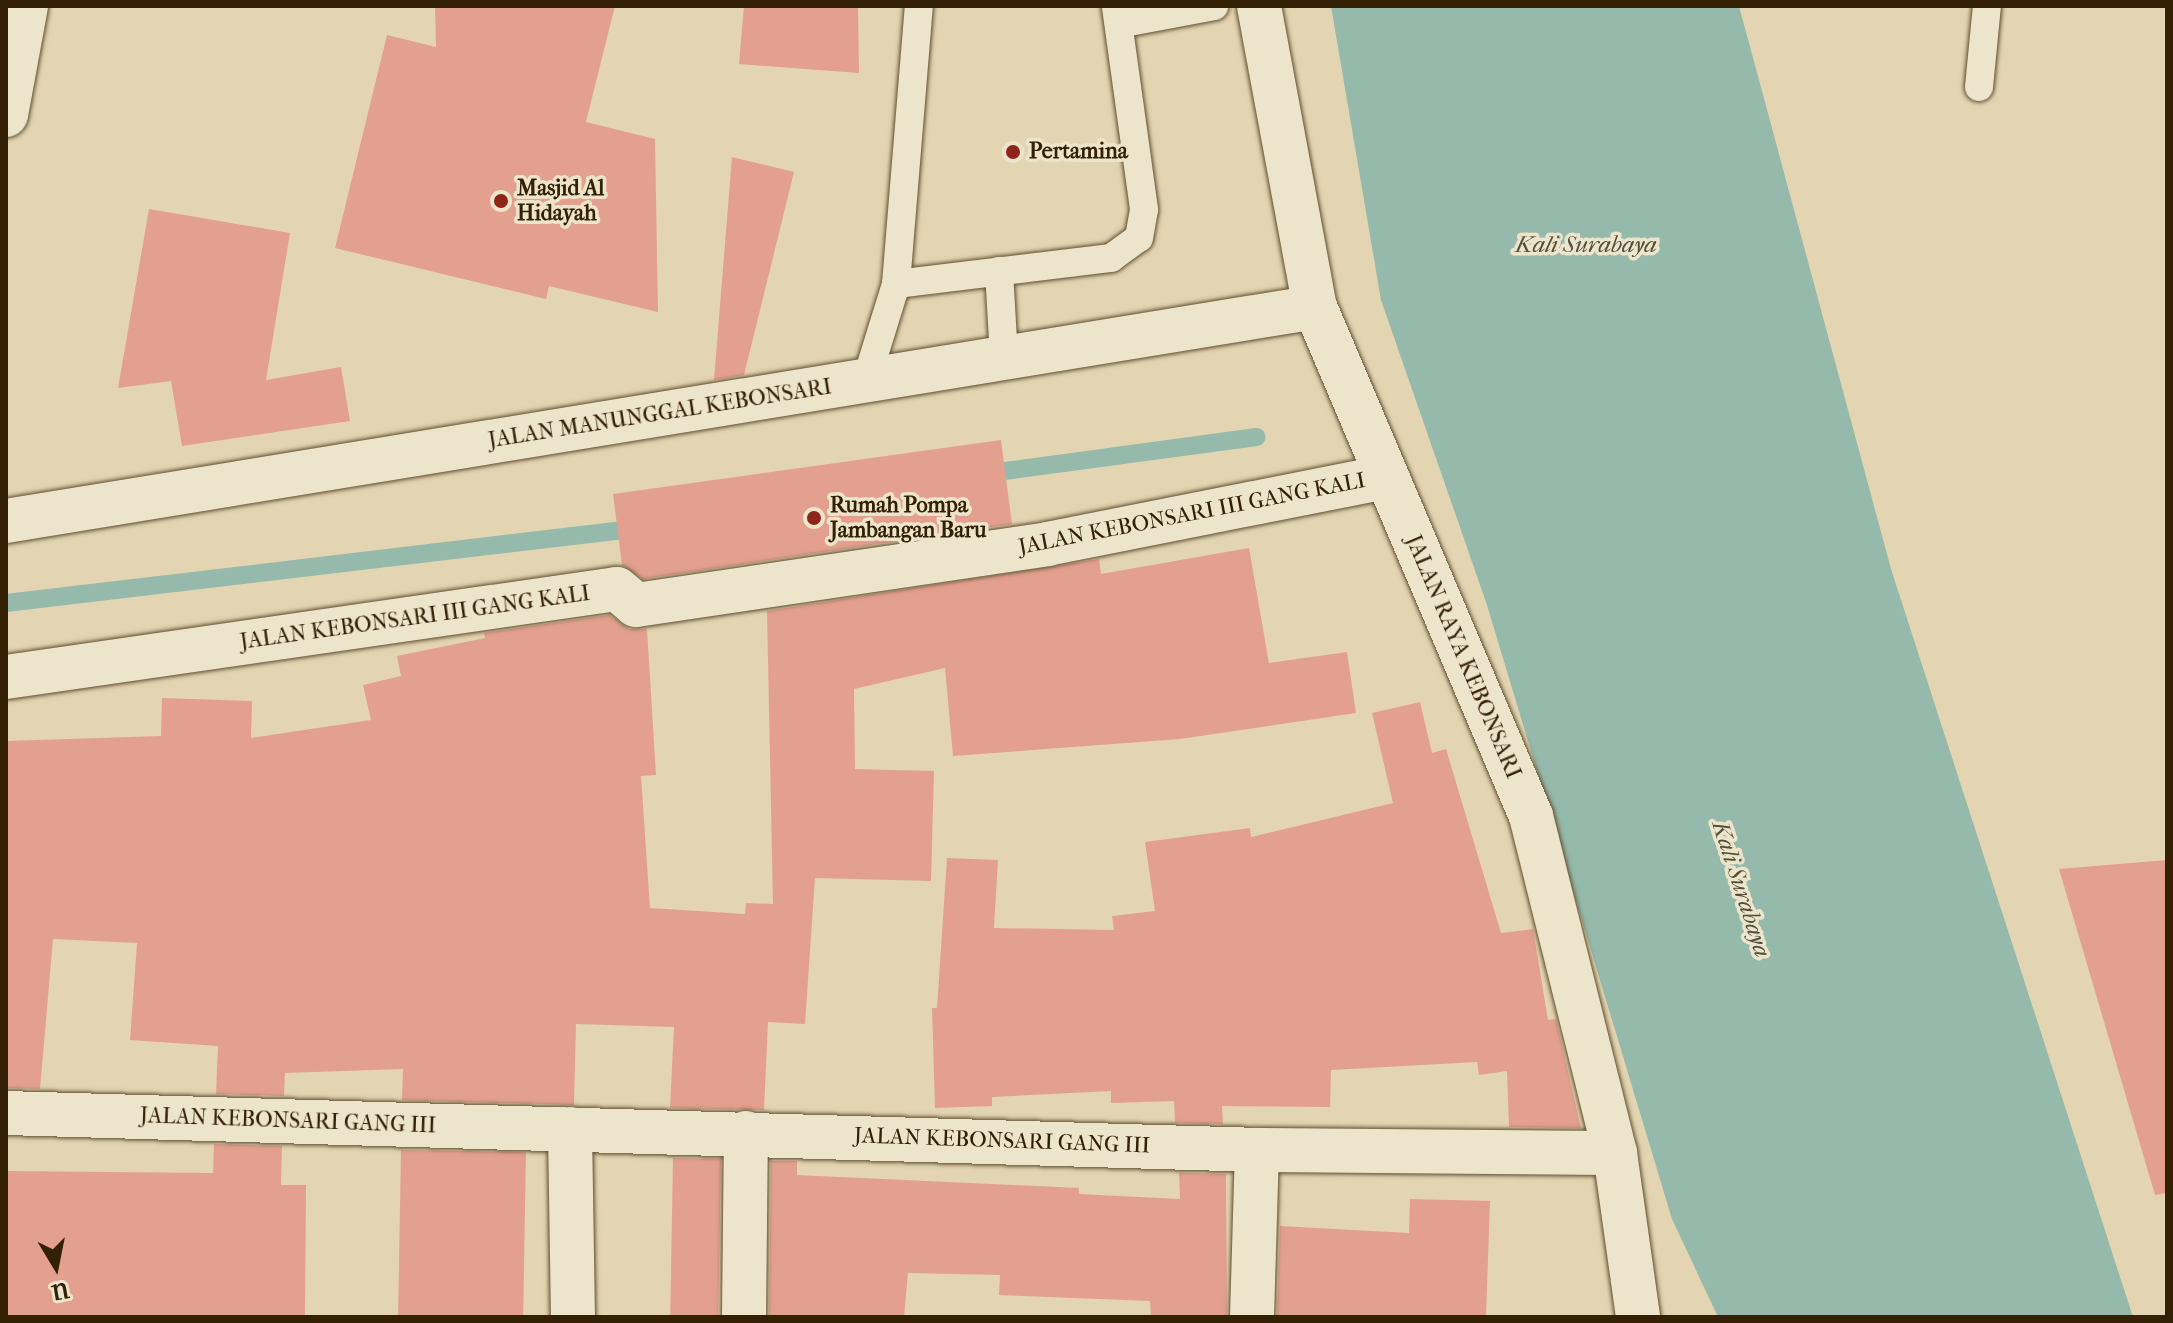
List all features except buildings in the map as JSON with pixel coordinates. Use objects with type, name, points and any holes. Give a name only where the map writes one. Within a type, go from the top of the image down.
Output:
[{"type":"street","points":[[6,115],[26,6]]},
{"type":"street","name":"JALAN RAYA KEBONSARI","points":[[1259,6],[1315,307],[1531,816],[1615,1153],[1638,1317]]},
{"type":"street","name":"JALAN MANUNGGAL KEBONSARI","points":[[6,521],[1315,307]]},
{"type":"street","name":"JALAN KEBONSARI III GANG KALI","points":[[6,677],[617,589],[636,605],[1047,544],[1386,477]]},
{"type":"street","name":"JALAN KEBONSARI GANG III","points":[[6,1113],[1257,1150],[1615,1153]]},
{"type":"street","points":[[570,1129],[573,1317]]},
{"type":"street","points":[[744,1317],[746,1133]]},
{"type":"street","points":[[1252,1317],[1257,1150]]},
{"type":"lane","points":[[866,381],[896,284],[919,6]]},
{"type":"lane","points":[[896,284],[1111,258],[1139,238],[1144,209],[1117,15],[1214,6]]},
{"type":"lane","points":[[1979,87],[1987,6]]},
{"type":"lane","points":[[999,271],[1004,358]]},
{"type":"water","name":"Kali Surabaya","points":[[1331,6],[1739,6],[1891,569],[2133,1317],[1718,1317],[1672,1219],[1487,605],[1381,300]]},
{"type":"waterway","points":[[983,474],[1257,437]]},
{"type":"waterway","points":[[6,603],[641,528]]},
{"type":"place","name":"Pertamina","points":[[1013,152]]},
{"type":"place","name":"Masjid Al Hidayah","points":[[501,201]]},
{"type":"place","name":"Rumah Pompa Jambangan Baru","points":[[814,518]]}]
